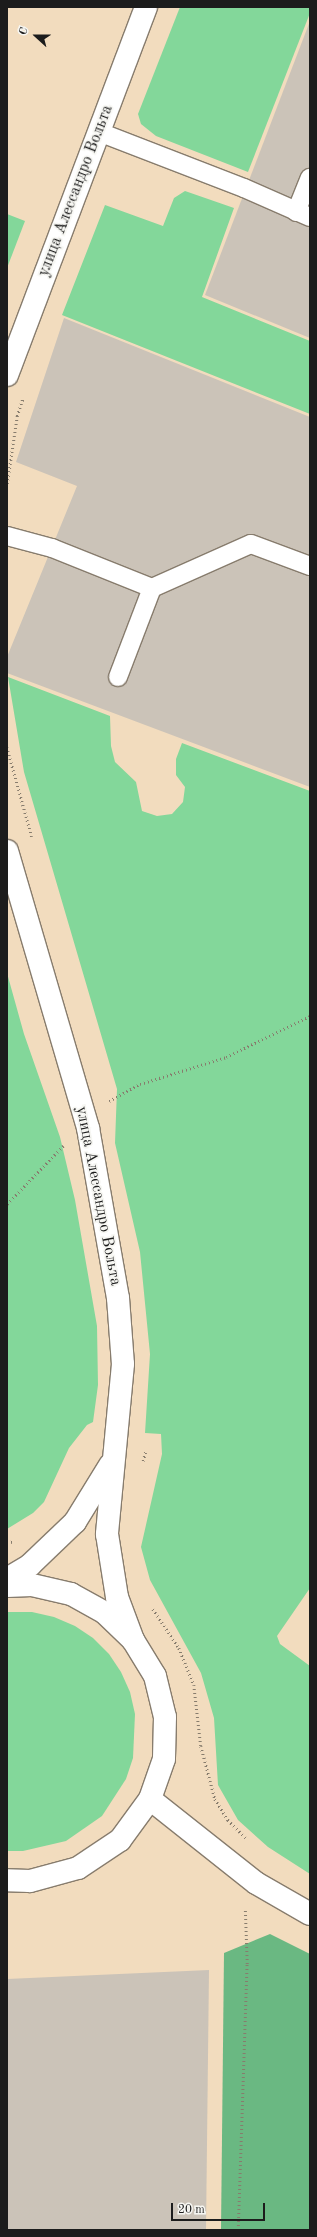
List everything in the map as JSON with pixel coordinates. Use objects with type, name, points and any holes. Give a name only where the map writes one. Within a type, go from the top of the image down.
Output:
[{"type":"street","name":"улица Алессандро Вольта","points":[[7,375],[146,7]]},
{"type":"street","name":"улица Алессандро Вольта","points":[[7,851],[88,1128],[118,1298],[123,1364],[116,1456],[106,1534],[117,1597],[134,1640]]},
{"type":"street","points":[[7,1579],[30,1565],[75,1522],[116,1456]]},
{"type":"street","points":[[7,1586],[32,1585],[70,1594],[105,1613],[134,1640],[155,1676],[165,1717],[164,1759],[150,1799],[120,1840],[78,1868],[30,1881],[7,1880]]},
{"type":"street","points":[[150,1799],[256,1883],[310,1914]]},
{"type":"lane","points":[[98,132],[244,188],[303,215],[310,178]]},
{"type":"lane","points":[[7,536],[52,548],[152,588]]},
{"type":"lane","points":[[118,677],[152,588],[252,544],[310,566]]},
{"type":"path","points":[[7,1204],[66,1143],[88,1128],[108,1102],[140,1084],[226,1057],[310,1016]]},
{"type":"path","points":[[238,2230],[247,1964],[245,1906]]},
{"type":"shaded area","points":[[310,21],[310,338],[205,295]]},
{"type":"shaded area","points":[[64,318],[310,417],[310,787],[7,673],[7,657],[77,486],[16,462]]},
{"type":"shaded area","points":[[209,1970],[206,2230],[7,2230],[7,1979]]},
{"type":"green space","points":[[180,7],[310,7],[310,13],[248,172],[156,136],[141,124],[138,114]]},
{"type":"green space","points":[[185,191],[234,208],[202,297],[310,341],[310,414],[62,315],[105,205],[163,226],[174,198]]},
{"type":"green space","points":[[7,214],[25,221],[7,268]]},
{"type":"green space","points":[[8,677],[110,716],[111,746],[115,762],[136,782],[142,811],[157,816],[172,814],[183,802],[185,787],[176,775],[176,759],[182,743],[310,791],[310,1588],[277,1636],[280,1644],[310,1666],[310,1874],[268,1847],[238,1820],[218,1785],[214,1718],[201,1673],[150,1580],[141,1547],[162,1454],[161,1434],[145,1433],[150,1354],[140,1252],[115,1143],[117,1089],[24,772]]},
{"type":"green space","points":[[7,973],[24,1034],[60,1137],[75,1200],[97,1326],[98,1385],[93,1422],[87,1425],[69,1448],[44,1502],[33,1513],[7,1529]]},
{"type":"green space","points":[[7,1612],[32,1612],[54,1617],[75,1626],[93,1638],[109,1654],[121,1672],[130,1692],[135,1714],[133,1758],[126,1779],[102,1816],[66,1841],[23,1851],[7,1851]]},
{"type":"green space","points":[[270,1934],[310,1954],[310,2230],[221,2230],[224,1953]]}]
